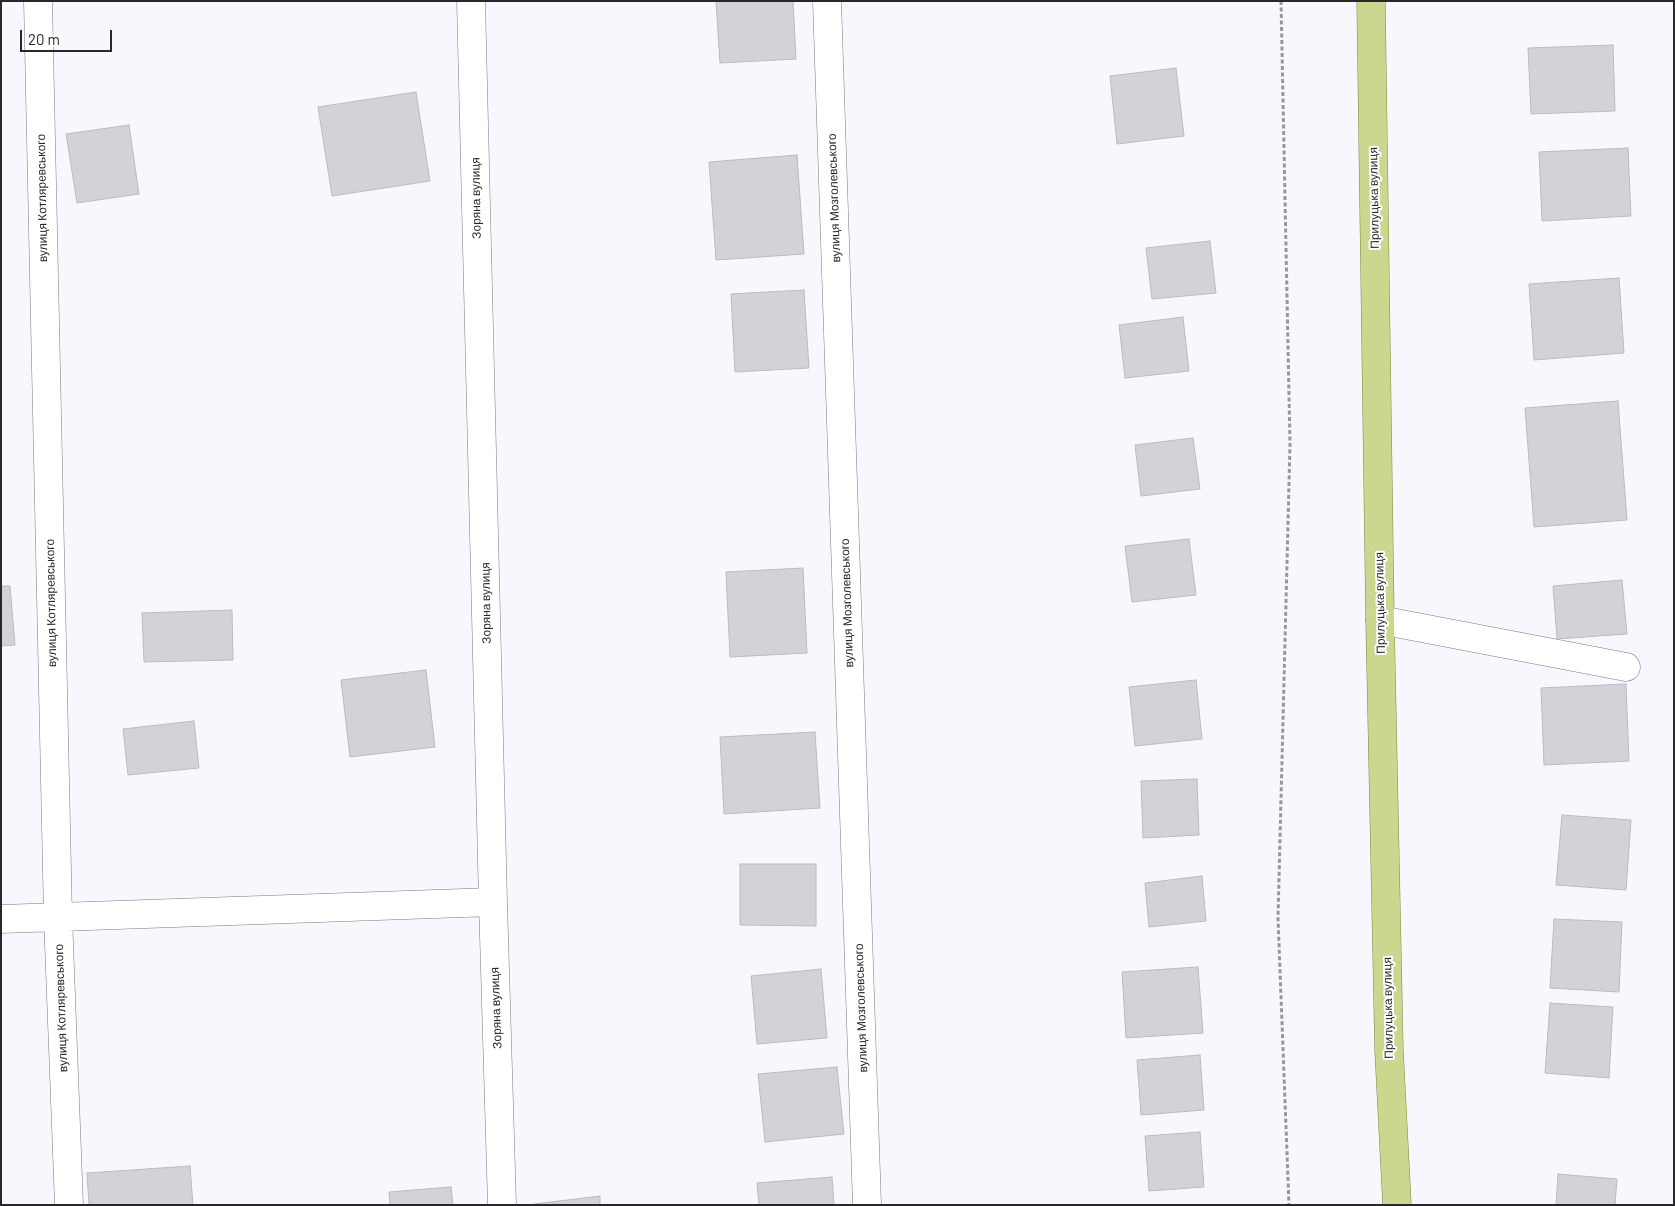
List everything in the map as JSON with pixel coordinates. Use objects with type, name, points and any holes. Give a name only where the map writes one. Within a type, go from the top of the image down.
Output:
[{"type":"main road","name":"Прилуцька вулиця","points":[[1371,1],[1380,620],[1389,1050],[1397,1205]]},
{"type":"street","name":"вулиця Котляревського","points":[[38,1],[58,917],[69,1205]]},
{"type":"street","name":"Зоряна вулиця","points":[[471,1],[502,1205]]},
{"type":"street","name":"вулиця Мозголевського","points":[[828,1],[867,1205]]},
{"type":"street","points":[[1380,620],[1626,666]]},
{"type":"street","points":[[1,919],[493,902]]},
{"type":"path","points":[[1281,1],[1290,444],[1278,918],[1289,1205]]},
{"type":"building","points":[[716,1],[793,1],[796,59],[720,63]]},
{"type":"building","points":[[1613,45],[1615,111],[1531,114],[1528,48]]},
{"type":"building","points":[[1176,68],[1184,136],[1117,144],[1110,76]]},
{"type":"building","points":[[416,92],[430,181],[332,196],[318,107]]},
{"type":"building","points":[[129,125],[139,194],[77,203],[66,134]]},
{"type":"building","points":[[1628,148],[1631,216],[1542,221],[1539,152]]},
{"type":"building","points":[[797,155],[804,254],[716,260],[709,162]]},
{"type":"building","points":[[1210,241],[1216,293],[1152,299],[1146,248]]},
{"type":"building","points":[[1619,278],[1624,353],[1534,360],[1529,284]]},
{"type":"building","points":[[804,290],[809,368],[735,372],[731,294]]},
{"type":"building","points":[[1183,317],[1189,371],[1125,378],[1119,325]]},
{"type":"building","points":[[1618,401],[1627,520],[1534,527],[1525,408]]},
{"type":"building","points":[[1193,438],[1200,489],[1141,496],[1135,445]]},
{"type":"building","points":[[1189,539],[1196,595],[1132,602],[1125,546]]},
{"type":"building","points":[[803,568],[807,653],[730,657],[726,572]]},
{"type":"building","points":[[1622,580],[1627,634],[1557,639],[1553,586]]},
{"type":"building","points":[[1,586],[10,586],[15,645],[1,646]]},
{"type":"building","points":[[232,610],[233,660],[144,662],[142,613]]},
{"type":"building","points":[[426,670],[435,747],[350,757],[341,680]]},
{"type":"building","points":[[1196,680],[1202,739],[1135,746],[1129,687]]},
{"type":"building","points":[[1626,684],[1629,761],[1544,765],[1541,688]]},
{"type":"building","points":[[194,721],[199,768],[128,775],[123,729]]},
{"type":"building","points":[[815,732],[820,808],[724,814],[720,737]]},
{"type":"building","points":[[1197,779],[1199,835],[1143,838],[1141,781]]},
{"type":"building","points":[[1562,815],[1631,820],[1626,890],[1556,885]]},
{"type":"building","points":[[740,864],[816,864],[816,926],[740,925]]},
{"type":"building","points":[[1202,876],[1206,921],[1149,927],[1145,883]]},
{"type":"building","points":[[1554,919],[1622,922],[1619,992],[1550,988]]},
{"type":"building","points":[[1198,967],[1203,1033],[1126,1038],[1122,972]]},
{"type":"building","points":[[821,969],[827,1038],[757,1044],[751,976]]},
{"type":"building","points":[[1550,1003],[1613,1007],[1609,1078],[1545,1073]]},
{"type":"building","points":[[1200,1055],[1204,1110],[1141,1115],[1137,1060]]},
{"type":"building","points":[[837,1067],[844,1134],[765,1142],[758,1074]]},
{"type":"building","points":[[1200,1132],[1204,1187],[1149,1191],[1145,1136]]},
{"type":"building","points":[[190,1166],[193,1205],[89,1205],[87,1173]]},
{"type":"building","points":[[1558,1174],[1617,1179],[1615,1205],[1556,1205]]},
{"type":"building","points":[[832,1177],[834,1205],[759,1205],[757,1183]]},
{"type":"building","points":[[451,1187],[453,1205],[390,1205],[389,1192]]},
{"type":"building","points":[[600,1196],[600,1205],[534,1205],[534,1204]]}]
